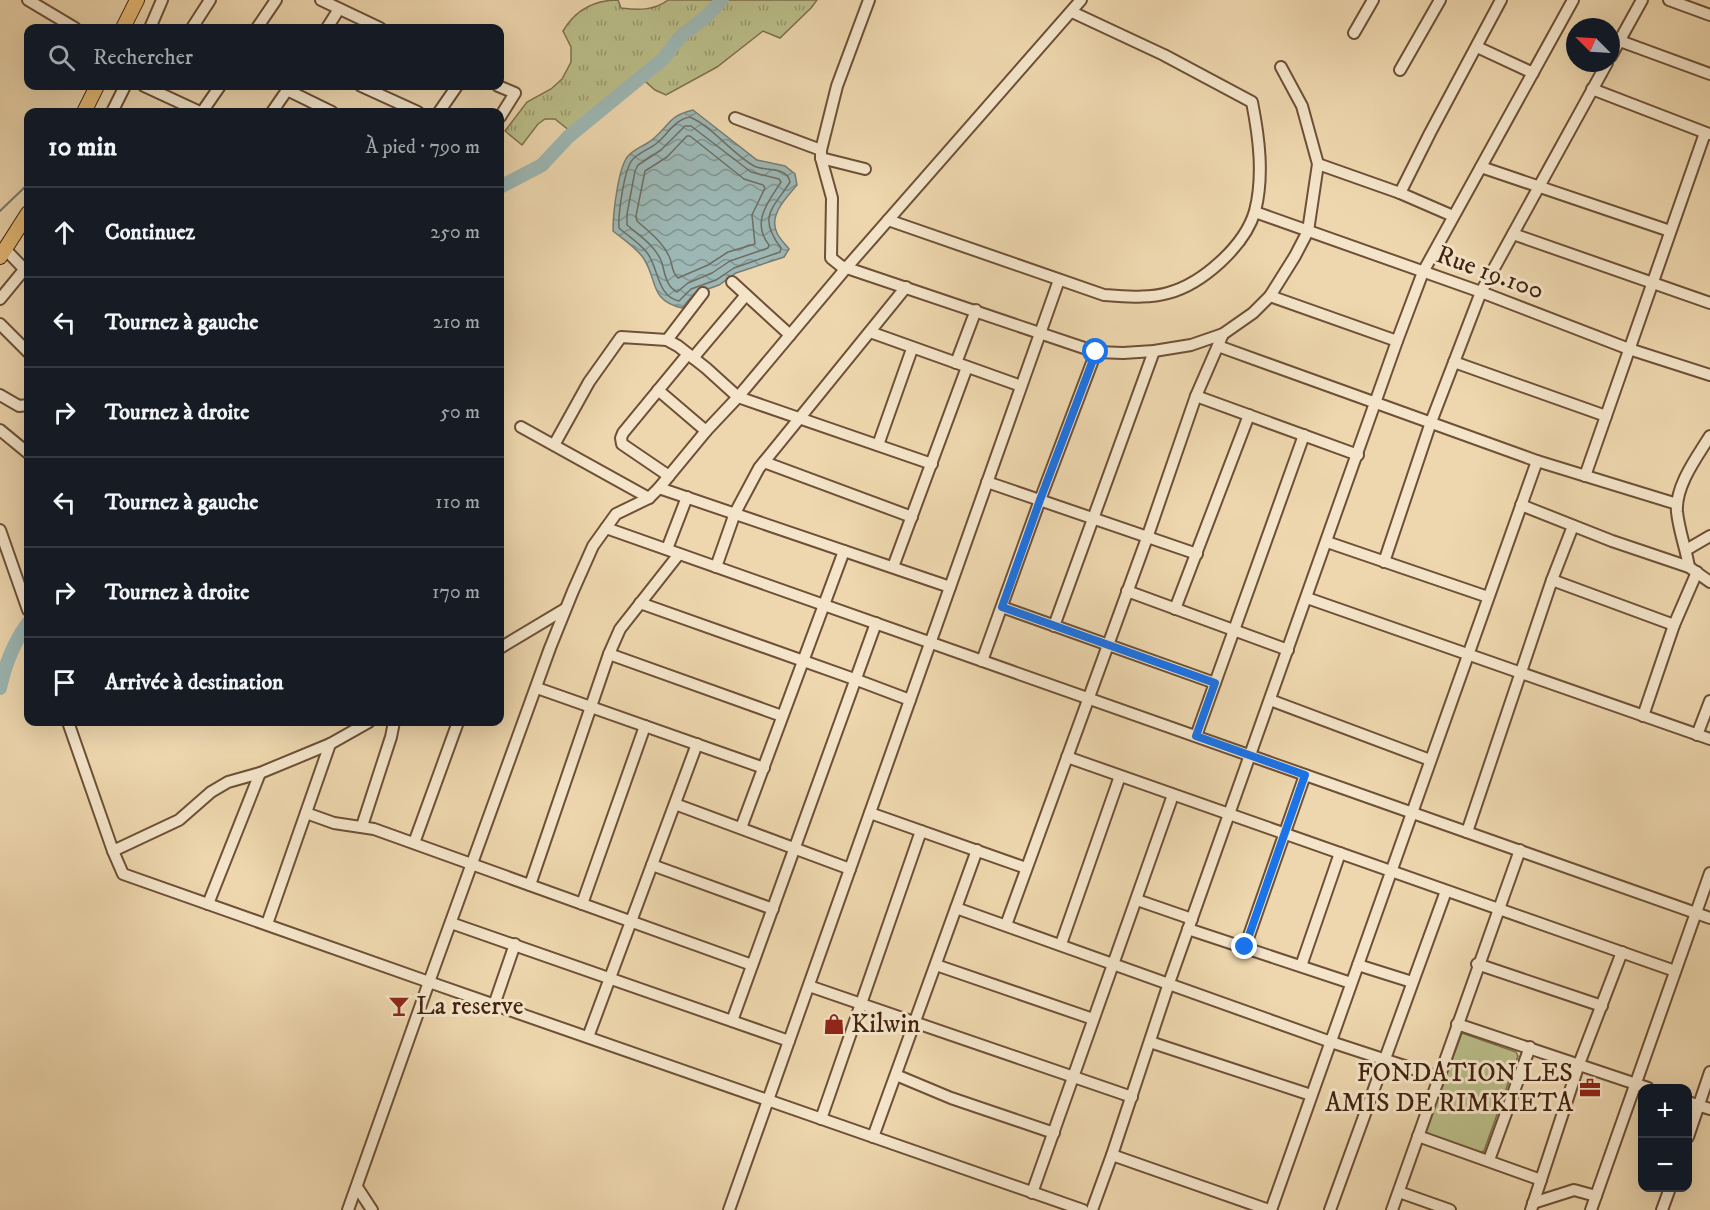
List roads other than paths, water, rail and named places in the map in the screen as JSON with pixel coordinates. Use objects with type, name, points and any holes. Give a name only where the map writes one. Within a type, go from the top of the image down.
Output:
[{"type":"main road","points":[[125,24],[137,0]]},
{"type":"main road","points":[[86,108],[95,90]]},
{"type":"main road","points":[[3,253],[24,219]]},
{"type":"street","points":[[28,0],[68,24]]},
{"type":"street","points":[[152,24],[162,0]]},
{"type":"street","points":[[195,24],[210,0]]},
{"type":"street","points":[[260,24],[276,0]]},
{"type":"street","points":[[321,0],[371,24]]},
{"type":"street","points":[[868,0],[837,86],[821,154],[832,198],[831,258],[835,263],[846,267],[1096,352],[1154,351],[1191,345],[1223,334],[1253,313],[1270,296],[1308,231],[1318,164],[1302,106],[1281,67]]},
{"type":"street","points":[[348,1210],[565,609],[593,546],[616,514],[648,498],[659,488],[706,431],[738,398],[846,267],[1082,0]]},
{"type":"street","points":[[1354,33],[1373,0]]},
{"type":"street","points":[[1400,70],[1440,0]]},
{"type":"street","points":[[1400,193],[1500,0]]},
{"type":"street","points":[[1092,1210],[1169,983],[1423,272],[1573,0]]},
{"type":"street","points":[[1642,0],[1620,41],[1710,74]]},
{"type":"street","points":[[1669,0],[1710,15]]},
{"type":"street","points":[[330,24],[339,9]]},
{"type":"street","points":[[888,220],[1104,295],[1138,297],[1168,293],[1197,281],[1226,257],[1244,235],[1255,212],[1260,172],[1258,134],[1252,102],[1164,55],[1072,12]]},
{"type":"street","points":[[1477,47],[1533,73]]},
{"type":"street","points":[[1384,562],[1431,422],[1481,292],[1602,72]]},
{"type":"street","points":[[504,88],[515,93],[504,111]]},
{"type":"street","points":[[1585,476],[1651,283],[1707,134],[1592,89]]},
{"type":"street","points":[[114,108],[123,90]]},
{"type":"street","points":[[156,90],[193,108]]},
{"type":"street","points":[[204,108],[217,90]]},
{"type":"street","points":[[275,108],[288,90]]},
{"type":"street","points":[[293,90],[325,108]]},
{"type":"street","points":[[370,90],[409,108]]},
{"type":"street","points":[[441,108],[454,90]]},
{"type":"street","points":[[735,118],[821,154],[865,169]]},
{"type":"street","points":[[1318,164],[1400,193],[1453,216]]},
{"type":"street","points":[[1481,167],[1670,231]]},
{"type":"street","name":"Rue 19.100","points":[[1255,212],[1481,292],[1629,349],[1710,375]]},
{"type":"street","points":[[1513,234],[1709,301]]},
{"type":"street","points":[[3,253],[24,267]]},
{"type":"street","points":[[0,299],[24,274]]},
{"type":"street","points":[[729,1210],[1059,280]]},
{"type":"street","points":[[732,282],[790,335]]},
{"type":"street","points":[[716,567],[735,513],[764,462],[906,287]]},
{"type":"street","points":[[667,340],[703,293]]},
{"type":"street","points":[[669,476],[620,441],[623,433],[658,390],[746,295]]},
{"type":"street","points":[[1270,296],[1397,341]]},
{"type":"street","points":[[893,567],[932,464],[976,310]]},
{"type":"street","points":[[0,324],[24,345]]},
{"type":"street","points":[[870,332],[912,349],[1021,386]]},
{"type":"street","points":[[1006,925],[1197,396],[1223,334]]},
{"type":"street","points":[[554,445],[589,382],[621,337],[667,340],[691,356],[738,398],[932,464]]},
{"type":"street","points":[[1218,346],[1538,460],[1677,504]]},
{"type":"street","points":[[878,446],[912,349]]},
{"type":"street","points":[[1054,626],[1154,351]]},
{"type":"street","points":[[982,661],[1096,352]]},
{"type":"street","points":[[1454,363],[1606,416]]},
{"type":"street","points":[[658,390],[706,431]]},
{"type":"street","points":[[0,395],[19,406],[24,405]]},
{"type":"street","points":[[1197,396],[1358,455]]},
{"type":"street","points":[[1175,609],[1249,415]]},
{"type":"street","points":[[521,427],[648,498]]},
{"type":"street","points":[[0,430],[24,450]]},
{"type":"street","points":[[1196,736],[1304,435]]},
{"type":"street","points":[[1643,716],[1693,569],[1679,522],[1677,504],[1681,488],[1710,436]]},
{"type":"street","points":[[1112,1155],[1270,1210],[1538,460]]},
{"type":"street","points":[[764,462],[912,517]]},
{"type":"street","points":[[987,482],[1197,554]]},
{"type":"street","points":[[659,488],[950,587]]},
{"type":"street","points":[[667,549],[687,497]]},
{"type":"street","points":[[1521,505],[1693,569],[1710,582]]},
{"type":"street","points":[[1467,832],[1552,580],[1573,526]]},
{"type":"street","points":[[606,528],[1710,918]]},
{"type":"street","points":[[0,530],[24,597]]},
{"type":"street","points":[[1686,550],[1710,536]]},
{"type":"street","points":[[1327,542],[1488,597]]},
{"type":"street","points":[[741,828],[844,551]]},
{"type":"street","points":[[530,885],[609,654],[620,629],[680,554]]},
{"type":"street","points":[[1552,580],[1674,625]]},
{"type":"street","points":[[1127,591],[1288,650]]},
{"type":"street","points":[[1307,598],[1710,739]]},
{"type":"street","points":[[640,603],[910,700]]},
{"type":"street","points":[[1002,607],[1215,683]]},
{"type":"street","points":[[504,646],[565,609]]},
{"type":"street","points":[[732,1021],[876,623]]},
{"type":"street","points":[[609,654],[782,716]]},
{"type":"street","points":[[537,688],[764,768]]},
{"type":"street","points":[[1270,700],[1430,760]]},
{"type":"street","points":[[1697,735],[1710,701]]},
{"type":"street","points":[[69,726],[123,874],[1083,1210]]},
{"type":"street","points":[[113,851],[179,820],[211,792],[228,782],[260,773],[330,744],[362,726]]},
{"type":"street","points":[[362,826],[393,726]]},
{"type":"street","points":[[414,843],[457,726]]},
{"type":"street","points":[[582,903],[645,726]]},
{"type":"street","points":[[267,924],[330,744]]},
{"type":"street","points":[[588,1037],[697,744]]},
{"type":"street","points":[[1067,757],[1675,971]]},
{"type":"street","points":[[208,904],[260,773]]},
{"type":"street","points":[[1245,947],[1305,775]]},
{"type":"street","points":[[1061,944],[1120,776]]},
{"type":"street","points":[[1032,1193],[1173,795]]},
{"type":"street","points":[[675,804],[850,869]]},
{"type":"street","points":[[306,813],[334,823],[362,826],[414,843],[752,965]]},
{"type":"street","points":[[870,813],[1026,868]]},
{"type":"street","points":[[821,1119],[921,831]]},
{"type":"street","points":[[873,1137],[977,850]]},
{"type":"street","points":[[1392,1210],[1477,964],[1520,850]]},
{"type":"street","points":[[1301,966],[1340,853]]},
{"type":"street","points":[[652,865],[773,909]]},
{"type":"street","points":[[1591,1210],[1710,873]]},
{"type":"street","points":[[1330,1210],[1446,891]]},
{"type":"street","points":[[1137,900],[1245,947],[1352,982]]},
{"type":"street","points":[[956,908],[1330,1042],[1438,1077]]},
{"type":"street","points":[[451,923],[789,1041]]},
{"type":"street","points":[[494,1005],[515,944]]},
{"type":"street","points":[[1532,1207],[1579,1064],[1622,952]]},
{"type":"street","points":[[936,964],[1093,1018]]},
{"type":"street","points":[[1477,964],[1602,1006]]},
{"type":"street","points":[[1358,965],[1412,982]]},
{"type":"street","points":[[808,986],[1132,1097]]},
{"type":"street","points":[[1457,1024],[1636,1085]]},
{"type":"street","points":[[1150,1042],[1311,1095]]},
{"type":"street","points":[[1489,1160],[1530,1047]]},
{"type":"street","points":[[1710,1072],[1693,1104],[1710,1109]]},
{"type":"street","points":[[896,1075],[951,1098],[1054,1133]]},
{"type":"street","points":[[1418,1136],[1541,1180]]},
{"type":"street","points":[[357,1187],[372,1210]]},
{"type":"street","points":[[1532,1207],[1574,1190],[1596,1196]]},
{"type":"street","points":[[1399,1192],[1450,1210]]},
{"type":"street","points":[[1662,1210],[1669,1192]]},
{"type":"water","points":[[693,110],[757,160],[785,166],[795,174],[797,185],[780,207],[775,220],[777,233],[789,249],[784,257],[736,273],[719,285],[694,294],[682,308],[671,305],[659,295],[644,259],[634,247],[613,231],[613,224],[619,179],[625,160],[635,150],[653,139],[674,118]]},
{"type":"waterway","points":[[504,185],[542,165],[568,137],[663,59],[680,37],[707,16],[722,0]]},
{"type":"waterway","points":[[0,211],[24,188]]},
{"type":"waterway","points":[[0,688],[11,654],[24,629]]},
{"type":"place","name":"La reserve","points":[[399,1006]]},
{"type":"place","name":"Kilwin","points":[[834,1024]]},
{"type":"place","name":"FONDATION LES AMIS DE RIMKIETA","points":[[1590,1088]]}]
